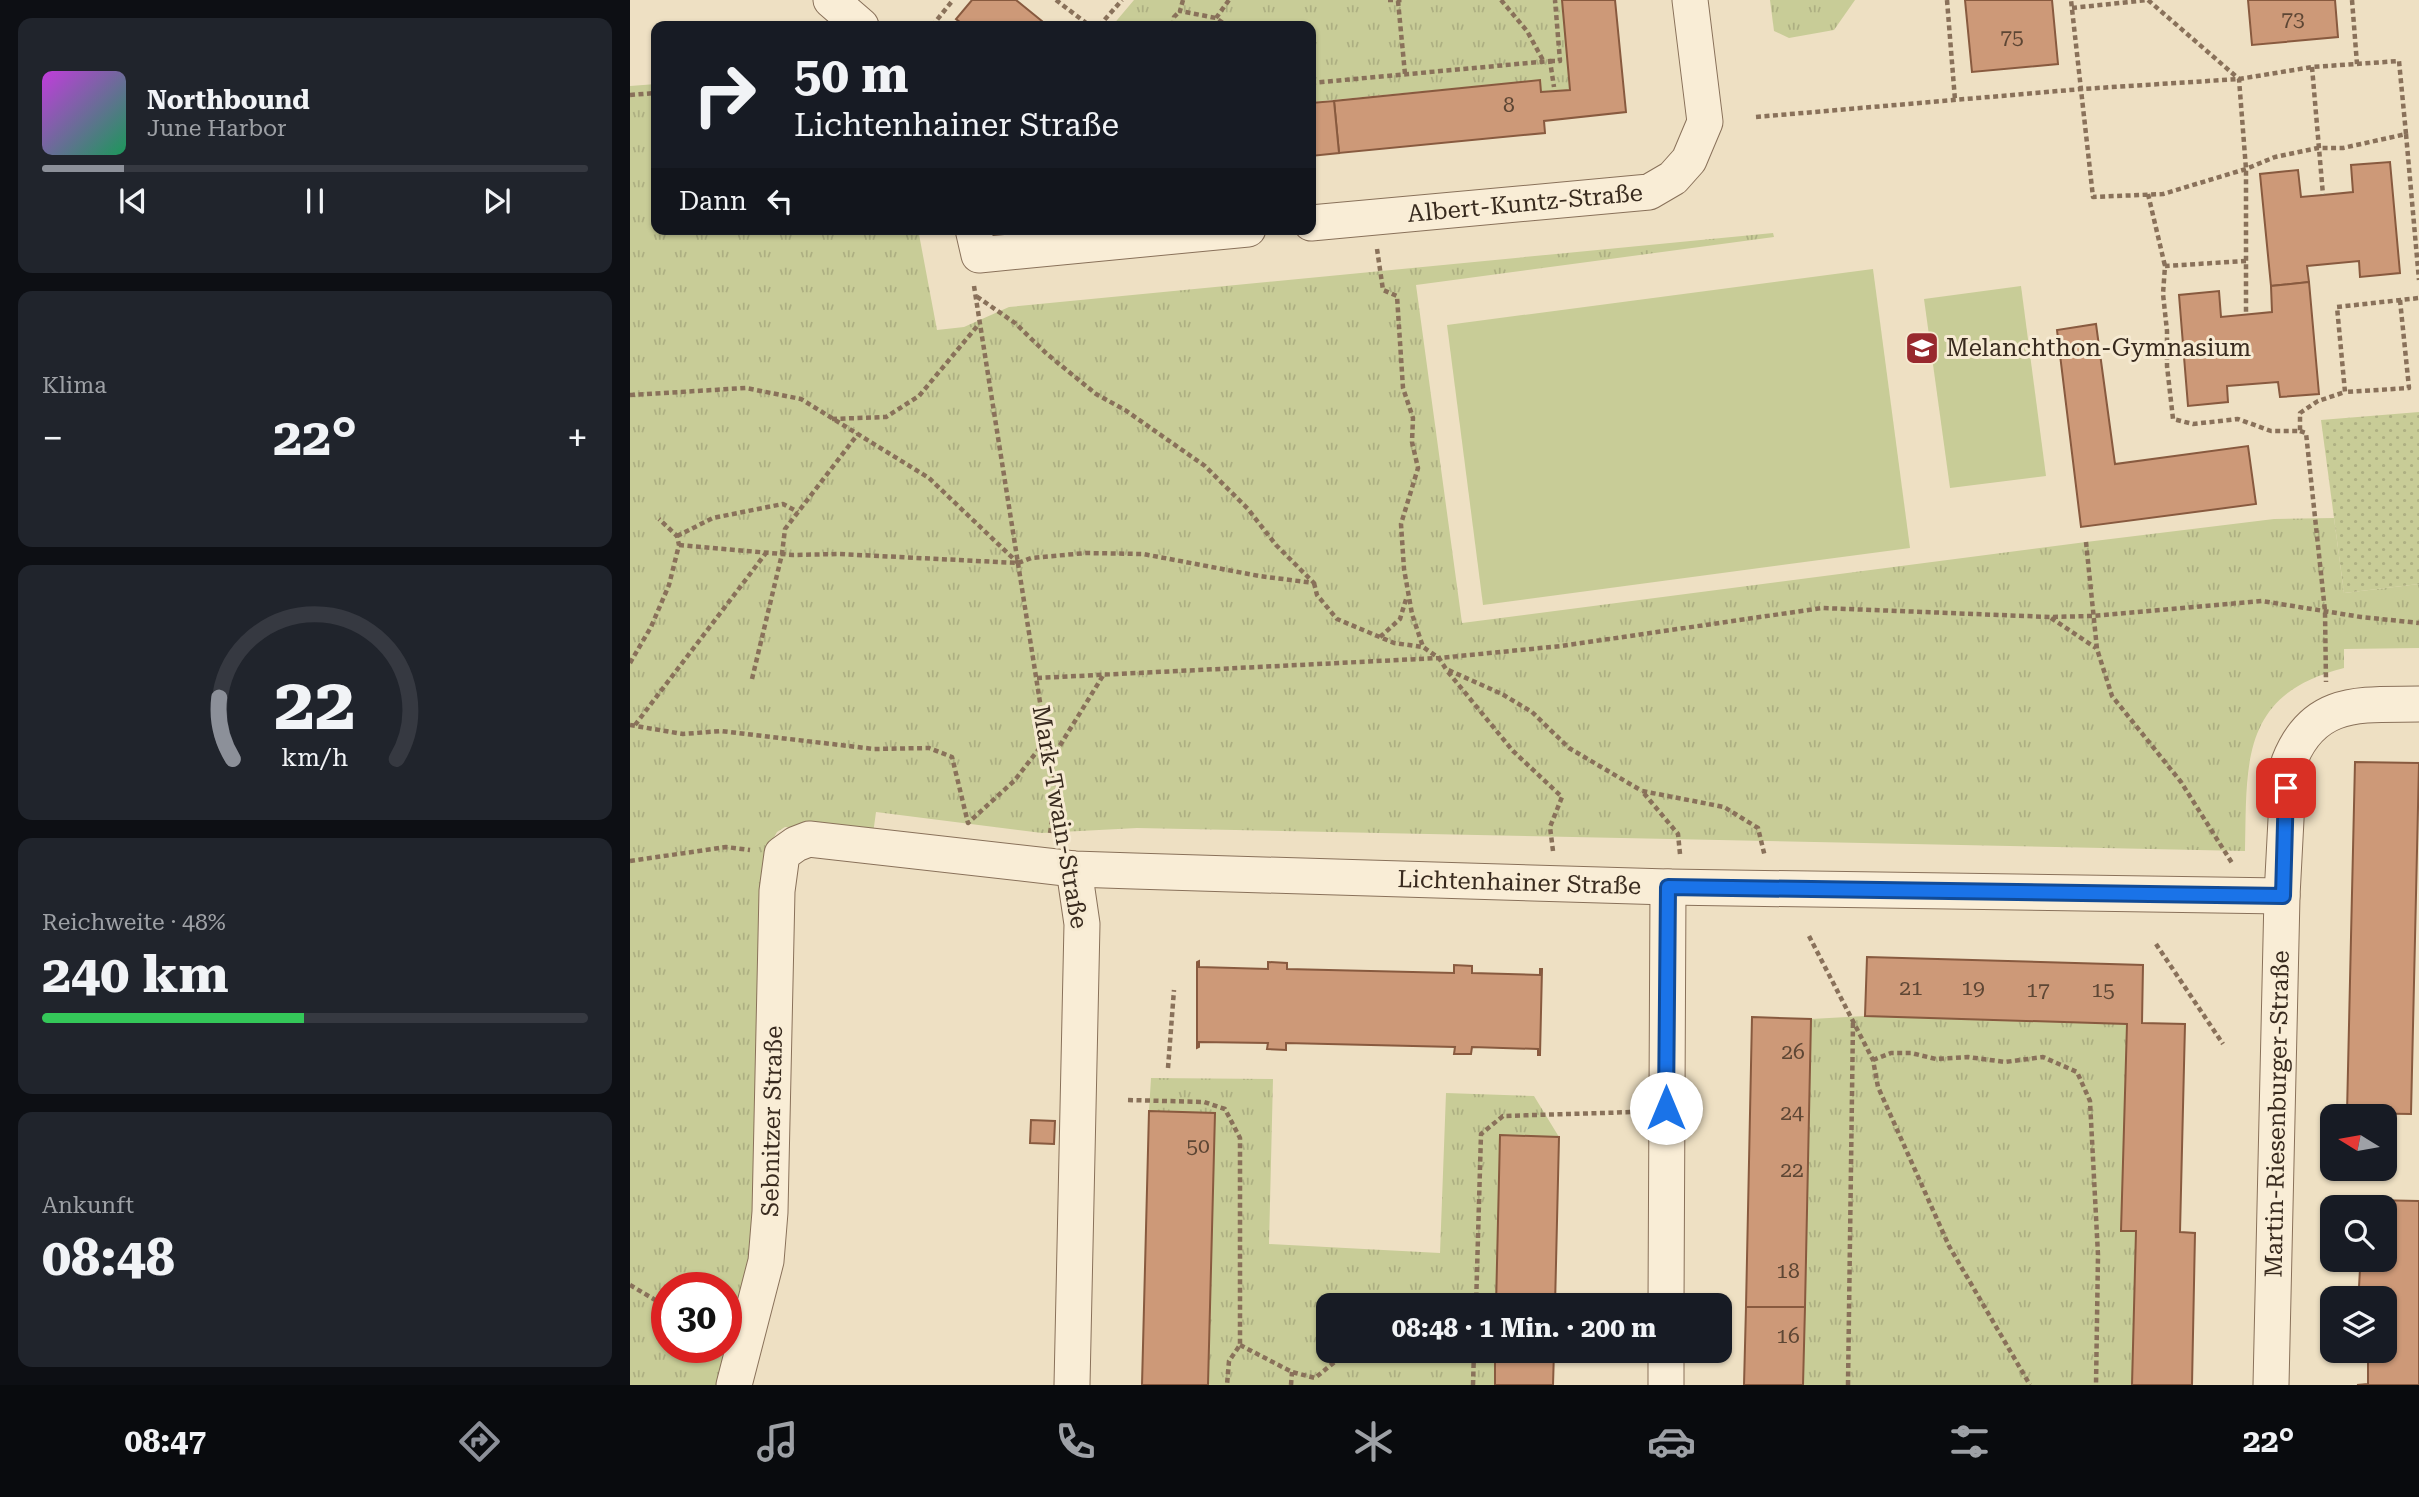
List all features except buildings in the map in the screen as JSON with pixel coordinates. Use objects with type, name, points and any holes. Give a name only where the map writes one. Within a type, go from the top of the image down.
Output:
[{"type":"street","points":[[831,0],[855,21]]},
{"type":"street","name":"Albert-Kuntz-Straße","points":[[1316,223],[1649,192],[1673,178],[1689,160],[1705,122],[1690,0]]},
{"type":"street","points":[[976,242],[1122,235]]},
{"type":"street","points":[[2326,714],[2340,709],[2371,705],[2419,704]]},
{"type":"street","name":"Martin-Riesenburger-Straße","points":[[2271,1385],[2288,762],[2307,729],[2326,714]]},
{"type":"street","points":[[782,854],[809,839],[1074,869]]},
{"type":"street","name":"Sebnitzer Straße","points":[[734,1385],[766,1261],[770,1212],[777,891],[782,854]]},
{"type":"street","name":"Lichtenhainer Straße","points":[[1074,869],[1675,887],[2283,896]]},
{"type":"street","name":"Mark-Twain-Straße","points":[[1072,1385],[1082,924],[1074,869]]},
{"type":"street","points":[[1666,1293],[1675,887]]},
{"type":"street","points":[[1666,1363],[1666,1385]]},
{"type":"path","points":[[936,21],[953,0]]},
{"type":"path","points":[[1056,0],[1083,21]]},
{"type":"path","points":[[1103,21],[1122,0]]},
{"type":"path","points":[[1173,21],[1183,0]]},
{"type":"path","points":[[1216,18],[1228,0]]},
{"type":"path","points":[[1388,0],[1400,1],[1405,74]]},
{"type":"path","points":[[1501,0],[1547,61],[1554,87]]},
{"type":"path","points":[[1316,83],[1560,61],[1555,0]]},
{"type":"path","points":[[1947,0],[1955,100]]},
{"type":"path","points":[[2071,0],[2093,197],[2163,194],[2246,169],[2274,157],[2318,148],[2343,148],[2406,134]]},
{"type":"path","points":[[2072,8],[2148,0],[2155,3],[2239,79],[2246,169],[2246,315]]},
{"type":"path","points":[[2352,0],[2357,64]]},
{"type":"path","points":[[1180,11],[1220,21]]},
{"type":"path","points":[[1756,117],[2082,89],[2239,79],[2312,67],[2399,61],[2419,280]]},
{"type":"path","points":[[2312,67],[2323,195]]},
{"type":"path","points":[[630,95],[651,93]]},
{"type":"path","points":[[2148,194],[2165,266],[2163,294],[2167,366],[2174,419],[2193,424],[2238,419],[2271,431],[2306,433],[2325,611],[2326,714]]},
{"type":"path","name":"Mark-Twain-Straße","points":[[976,242],[972,277],[979,323],[1046,740],[1074,869]]},
{"type":"path","points":[[1379,261],[1383,290],[1397,296],[1403,388],[1413,418],[1412,442],[1418,468],[1401,524],[1408,592],[1423,647]]},
{"type":"path","points":[[2165,266],[2246,261]]},
{"type":"path","points":[[976,296],[1015,323],[1047,354],[1096,394],[1125,410],[1205,466],[1248,509],[1276,545],[1314,583],[1317,595],[1337,618],[1394,643],[1423,647],[1439,659],[1513,751],[1562,797],[1550,827],[1556,883]]},
{"type":"path","points":[[2345,392],[2337,307],[2419,298]]},
{"type":"path","points":[[2300,432],[2300,413],[2318,401],[2345,392],[2409,388],[2400,300]]},
{"type":"path","points":[[830,419],[886,417],[919,396],[979,323]]},
{"type":"path","points":[[630,395],[746,388],[801,399],[929,478],[1018,564]]},
{"type":"path","points":[[752,679],[782,554],[785,529],[858,434]]},
{"type":"path","points":[[677,536],[713,518],[783,504],[798,512]]},
{"type":"path","points":[[630,663],[651,627],[669,585],[679,545],[677,536],[659,519]]},
{"type":"path","points":[[2086,542],[2097,649],[2112,696],[2180,782],[2237,871]]},
{"type":"path","points":[[679,545],[782,554],[839,554],[1018,564],[1031,558],[1086,553],[1143,555],[1314,583]]},
{"type":"path","points":[[766,553],[633,725],[683,734],[721,731],[874,749],[929,748],[952,757],[968,823],[1014,781],[1046,740]]},
{"type":"path","points":[[1380,637],[1400,620],[1408,592]]},
{"type":"path","points":[[1037,678],[1439,659],[1560,646],[1822,608],[2050,617],[2092,616],[2262,601],[2419,623]]},
{"type":"path","points":[[2050,617],[2097,649]]},
{"type":"path","points":[[1446,669],[1502,694],[1532,712],[1569,748],[1642,791],[1724,807],[1747,821],[1758,828],[1765,858],[1803,888]]},
{"type":"path","points":[[1050,761],[1104,674]]},
{"type":"path","points":[[1642,791],[1678,834],[1675,887]]},
{"type":"path","points":[[630,861],[726,847],[782,854]]},
{"type":"path","points":[[1809,936],[1872,1060],[1878,1087],[1949,1246],[2030,1385]]},
{"type":"path","points":[[2156,944],[2223,1044]]},
{"type":"path","points":[[1168,1068],[1174,990]]},
{"type":"path","points":[[1849,1385],[1853,1021]]},
{"type":"path","points":[[1872,1060],[1891,1053],[1910,1053],[1936,1059],[1968,1058],[2005,1062],[2043,1057],[2077,1072],[2090,1101],[2098,1255],[2096,1385]]},
{"type":"path","points":[[1128,1100],[1204,1102],[1225,1109],[1240,1138],[1240,1345],[1228,1361],[1227,1385]]},
{"type":"path","points":[[1476,1293],[1481,1134],[1503,1116],[1637,1112]]},
{"type":"path","points":[[630,1285],[651,1297]]},
{"type":"path","points":[[1240,1345],[1292,1372],[1315,1378],[1333,1363]]},
{"type":"path","points":[[1473,1385],[1474,1363]]},
{"type":"path","points":[[1291,1385],[1292,1372]]},
{"type":"green space","points":[[1134,0],[1562,0],[1570,90],[1541,92],[1540,80],[1316,102],[1316,21],[1116,21]]},
{"type":"green space","points":[[1770,0],[1855,0],[1834,30],[1789,38],[1774,31]]},
{"type":"green space","points":[[651,84],[651,235],[919,235],[937,330],[964,327],[1009,307],[1773,233],[1774,237],[1416,285],[1462,623],[2274,519],[2334,518],[2344,593],[2419,584],[2419,648],[2344,649],[2344,668],[2310,680],[2285,695],[2268,714],[2256,736],[2250,761],[2245,851],[1137,828],[1042,833],[876,812],[873,834],[785,827],[777,832],[772,841],[761,1260],[742,1324],[742,1272],[651,1272],[651,1363],[731,1363],[724,1385],[630,1385],[630,86]]},
{"type":"green space","points":[[1873,269],[1910,548],[1483,605],[1447,325]]},
{"type":"green space","points":[[2021,286],[2046,476],[1950,488],[1924,299]]},
{"type":"green space","points":[[2419,412],[2419,584],[2344,593],[2321,420]]},
{"type":"green space","points":[[1865,1016],[2127,1024],[2121,1230],[2136,1231],[2132,1385],[1803,1385],[1811,1019]]},
{"type":"green space","points":[[1151,1078],[1273,1079],[1269,1244],[1440,1253],[1446,1093],[1534,1096],[1559,1137],[1501,1135],[1496,1293],[1316,1293],[1316,1363],[1495,1363],[1495,1385],[1208,1385],[1215,1113],[1149,1111]]},
{"type":"place","name":"Melanchthon-Gymnasium","points":[[1922,348]]},
{"type":"route","points":[[1666,1108],[1668,887],[2283,896],[2286,788]]}]
